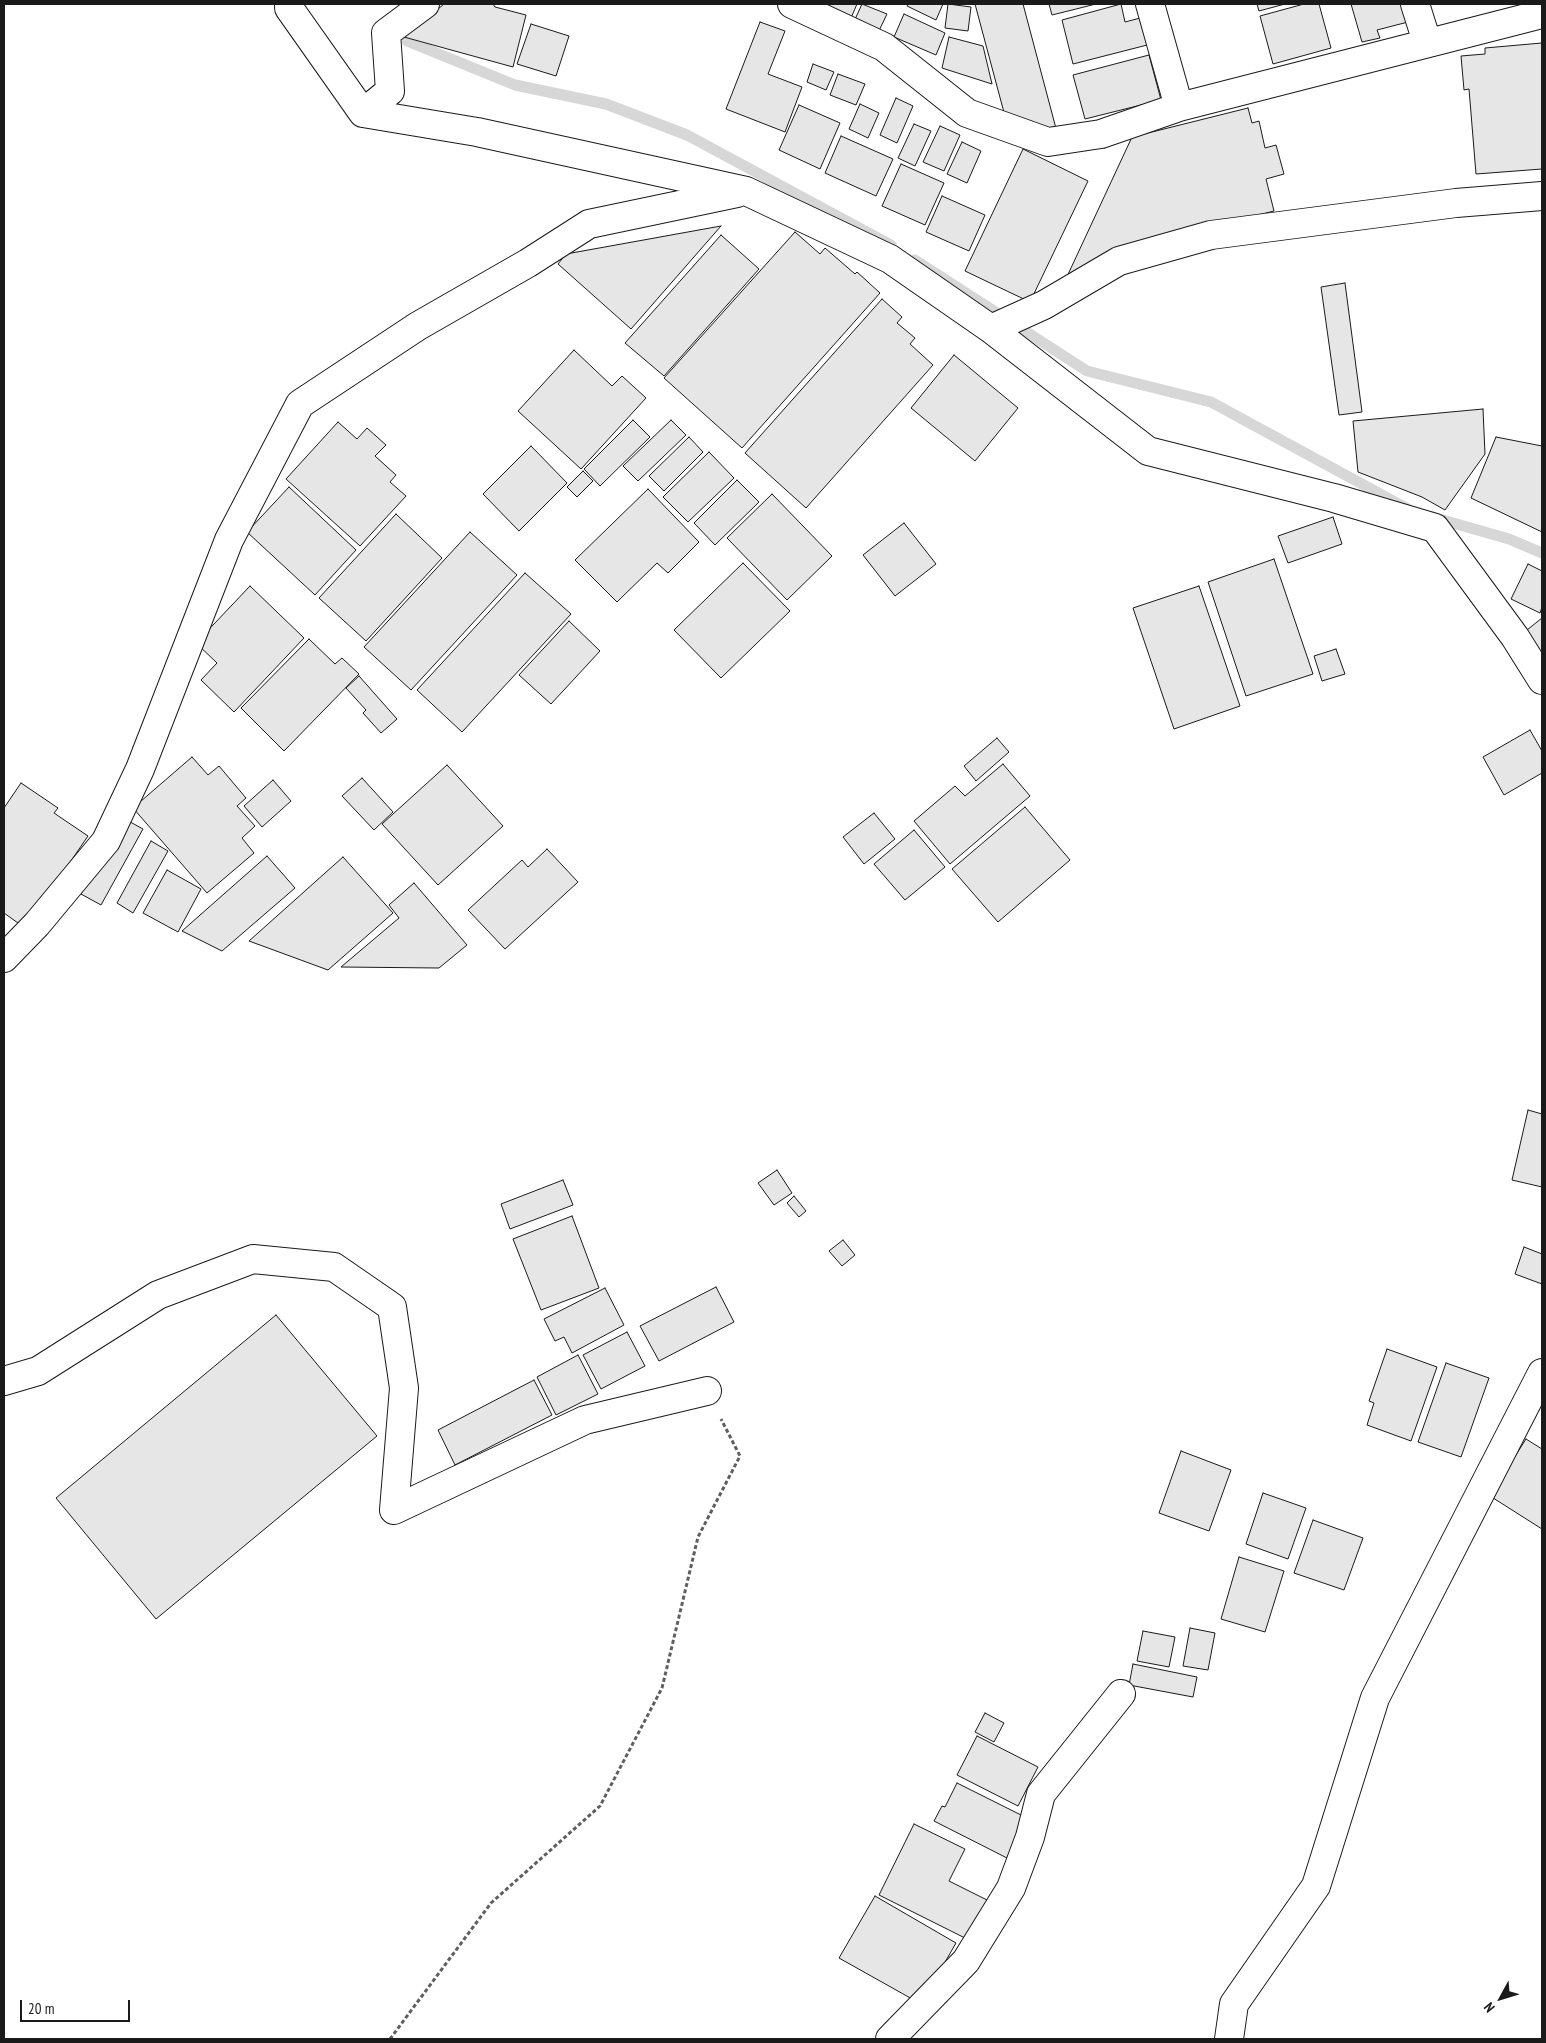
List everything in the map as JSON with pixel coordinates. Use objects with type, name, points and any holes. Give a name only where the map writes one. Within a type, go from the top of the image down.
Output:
[{"type":"street","points":[[289,4],[289,8],[363,113],[477,132],[746,191],[890,259],[992,329],[1148,451],[1334,498],[1435,528],[1515,637],[1542,680]]},
{"type":"street","points":[[363,113],[390,91],[386,33],[425,4]]},
{"type":"street","points":[[792,4],[884,47],[967,113],[1048,142],[1101,134],[1179,106],[1542,14]]},
{"type":"street","points":[[1150,4],[1179,106]]},
{"type":"street","points":[[1415,4],[1427,42]]},
{"type":"street","points":[[4,958],[37,924],[106,842],[140,769],[229,540],[300,404],[418,326],[528,263],[589,224],[746,191]]},
{"type":"street","points":[[992,329],[1044,304],[1119,261],[1211,234],[1456,203],[1542,196]]},
{"type":"street","points":[[4,1381],[38,1371],[158,1295],[253,1259],[334,1266],[392,1307],[404,1388],[394,1510],[585,1420],[707,1391]]},
{"type":"street","points":[[1229,2039],[1234,2004],[1316,1886],[1376,1698],[1542,1373]]},
{"type":"street","points":[[890,2039],[966,1961],[1011,1888],[1030,1837],[1041,1794],[1121,1694]]},
{"type":"path","points":[[390,2039],[491,1903],[600,1806],[662,1688],[698,1537],[740,1456],[707,1391]]},
{"type":"building","points":[[444,4],[493,4],[495,7],[526,15],[513,67],[404,37]]},
{"type":"building","points":[[829,4],[857,4],[851,18],[828,7]]},
{"type":"building","points":[[862,4],[887,14],[876,37],[852,26]]},
{"type":"building","points":[[908,4],[943,4],[936,20],[907,6]]},
{"type":"building","points":[[948,4],[971,7],[968,31],[945,28]]},
{"type":"building","points":[[975,4],[1023,4],[1058,136],[1006,120]]},
{"type":"building","points":[[1049,4],[1096,4],[1052,15]]},
{"type":"building","points":[[1121,4],[1125,22],[1148,16],[1155,43],[1073,64],[1062,20]]},
{"type":"building","points":[[1257,4],[1285,4],[1259,11]]},
{"type":"building","points":[[1304,4],[1319,4],[1331,48],[1273,64],[1260,16]]},
{"type":"building","points":[[1351,4],[1402,4],[1408,22],[1377,30],[1380,38],[1362,42]]},
{"type":"building","points":[[904,14],[945,33],[936,55],[894,37]]},
{"type":"building","points":[[760,22],[785,31],[768,74],[802,87],[785,132],[726,109]]},
{"type":"building","points":[[531,24],[569,36],[556,76],[517,64]]},
{"type":"building","points":[[949,37],[983,46],[992,84],[942,68]]},
{"type":"building","points":[[1542,43],[1542,169],[1476,174],[1469,89],[1464,90],[1461,56],[1485,54],[1485,48]]},
{"type":"building","points":[[1149,55],[1161,100],[1085,119],[1073,75]]},
{"type":"building","points":[[813,64],[834,72],[826,90],[807,82]]},
{"type":"building","points":[[838,74],[865,84],[856,105],[830,95]]},
{"type":"building","points":[[896,98],[913,106],[897,143],[880,135]]},
{"type":"building","points":[[860,104],[879,113],[868,138],[849,129]]},
{"type":"building","points":[[799,105],[840,123],[820,169],[779,150]]},
{"type":"building","points":[[1248,108],[1252,123],[1259,121],[1265,148],[1276,145],[1284,174],[1266,179],[1274,211],[1114,251],[1064,283],[1132,137]]},
{"type":"building","points":[[914,124],[931,131],[915,166],[898,158]]},
{"type":"building","points":[[940,126],[960,135],[944,171],[923,162]]},
{"type":"building","points":[[841,136],[893,159],[876,196],[825,173]]},
{"type":"building","points":[[962,142],[981,151],[967,183],[947,174]]},
{"type":"building","points":[[1023,149],[1088,181],[1030,302],[965,271]]},
{"type":"building","points":[[901,164],[944,183],[925,225],[882,206]]},
{"type":"building","points":[[942,196],[985,215],[969,251],[926,232]]},
{"type":"building","points":[[721,226],[631,329],[558,264],[566,254]]},
{"type":"building","points":[[795,232],[820,254],[825,248],[855,274],[857,272],[880,293],[742,448],[664,378]]},
{"type":"building","points":[[721,235],[759,269],[664,376],[625,343]]},
{"type":"building","points":[[1345,283],[1362,412],[1339,415],[1321,287]]},
{"type":"building","points":[[882,299],[902,317],[897,323],[915,338],[910,344],[933,365],[806,508],[745,453]]},
{"type":"building","points":[[574,350],[612,386],[622,376],[646,398],[581,469],[518,411]]},
{"type":"building","points":[[954,355],[1018,408],[975,461],[911,408]]},
{"type":"building","points":[[1483,409],[1485,454],[1445,510],[1422,497],[1358,472],[1353,421]]},
{"type":"building","points":[[633,420],[650,437],[600,486],[584,469]]},
{"type":"building","points":[[671,420],[686,435],[638,481],[623,466]]},
{"type":"building","points":[[338,422],[357,439],[367,428],[386,445],[375,456],[396,475],[390,482],[406,496],[360,546],[286,479]]},
{"type":"building","points":[[689,437],[703,452],[664,491],[649,476]]},
{"type":"building","points":[[1496,437],[1542,446],[1542,532],[1471,498]]},
{"type":"building","points":[[531,446],[567,483],[519,531],[483,494]]},
{"type":"building","points":[[709,452],[734,478],[688,522],[663,497]]},
{"type":"building","points":[[583,471],[593,481],[577,497],[567,487]]},
{"type":"building","points":[[737,480],[759,502],[715,545],[694,523]]},
{"type":"building","points":[[289,487],[356,550],[315,595],[247,532]]},
{"type":"building","points":[[648,489],[699,542],[668,573],[657,563],[617,602],[575,560]]},
{"type":"building","points":[[772,494],[832,556],[787,600],[727,538]]},
{"type":"building","points":[[396,514],[442,558],[366,641],[319,598]]},
{"type":"building","points":[[1333,517],[1342,544],[1288,563],[1278,536]]},
{"type":"building","points":[[904,523],[936,564],[895,596],[863,555]]},
{"type":"building","points":[[470,532],[517,575],[411,690],[364,647]]},
{"type":"building","points":[[1274,559],[1313,674],[1246,696],[1208,582]]},
{"type":"building","points":[[743,563],[790,611],[721,678],[674,630]]},
{"type":"building","points":[[1528,564],[1542,571],[1542,607],[1540,613],[1511,599]]},
{"type":"building","points":[[525,573],[571,614],[462,732],[417,690]]},
{"type":"building","points":[[250,586],[304,638],[234,712],[201,680],[217,663],[196,643]]},
{"type":"building","points":[[1199,586],[1240,706],[1174,729],[1133,608]]},
{"type":"building","points":[[1542,618],[1542,660],[1522,634]]},
{"type":"building","points":[[569,621],[600,651],[551,704],[519,675]]},
{"type":"building","points":[[309,639],[335,664],[342,658],[359,674],[284,751],[241,708]]},
{"type":"building","points":[[1336,649],[1345,674],[1322,681],[1314,656]]},
{"type":"building","points":[[359,676],[397,719],[381,733],[363,713],[366,710],[346,688]]},
{"type":"building","points":[[1530,730],[1542,751],[1542,773],[1504,795],[1483,757]]},
{"type":"building","points":[[997,738],[1009,752],[976,781],[964,766]]},
{"type":"building","points":[[192,757],[208,775],[219,766],[246,798],[237,806],[255,826],[242,838],[254,853],[207,893],[133,808]]},
{"type":"building","points":[[1003,764],[1030,796],[950,864],[914,821],[955,786],[965,796]]},
{"type":"building","points":[[447,765],[503,826],[438,885],[382,824]]},
{"type":"building","points":[[362,778],[393,812],[374,830],[342,796]]},
{"type":"building","points":[[273,780],[291,801],[262,827],[244,806]]},
{"type":"building","points":[[21,783],[58,808],[54,813],[88,836],[25,928],[4,913],[4,808]]},
{"type":"building","points":[[1025,807],[1070,860],[998,922],[952,869]]},
{"type":"building","points":[[874,813],[895,839],[864,864],[843,837]]},
{"type":"building","points":[[123,818],[143,829],[101,905],[81,894]]},
{"type":"building","points":[[914,830],[945,867],[905,900],[874,864]]},
{"type":"building","points":[[151,841],[168,851],[133,913],[117,903]]},
{"type":"building","points":[[547,849],[578,882],[505,949],[468,910],[522,860],[528,867]]},
{"type":"building","points":[[267,856],[295,888],[222,951],[182,931]]},
{"type":"building","points":[[343,857],[393,913],[328,970],[249,941]]},
{"type":"building","points":[[167,870],[201,889],[178,932],[143,913]]},
{"type":"building","points":[[414,883],[467,945],[439,968],[341,967],[399,918],[389,905]]},
{"type":"building","points":[[1528,1110],[1542,1114],[1542,1187],[1512,1180]]},
{"type":"building","points":[[777,1170],[792,1193],[774,1205],[758,1183]]},
{"type":"building","points":[[563,1180],[573,1205],[510,1229],[501,1204]]},
{"type":"building","points":[[794,1196],[806,1211],[799,1217],[787,1203]]},
{"type":"building","points":[[572,1216],[599,1288],[541,1310],[513,1239]]},
{"type":"building","points":[[843,1240],[855,1255],[842,1266],[829,1251]]},
{"type":"building","points":[[1524,1247],[1542,1254],[1542,1284],[1515,1274]]},
{"type":"building","points":[[716,1287],[734,1322],[659,1361],[640,1326]]},
{"type":"building","points":[[605,1288],[624,1325],[572,1353],[564,1337],[555,1341],[544,1319]]},
{"type":"building","points":[[276,1315],[377,1436],[156,1619],[56,1498]]},
{"type":"building","points":[[627,1332],[645,1366],[601,1389],[583,1355]]},
{"type":"building","points":[[1387,1349],[1437,1367],[1411,1441],[1367,1425],[1374,1403],[1369,1401]]},
{"type":"building","points":[[578,1355],[598,1394],[556,1415],[537,1377]]},
{"type":"building","points":[[1446,1363],[1489,1378],[1461,1457],[1418,1442]]},
{"type":"building","points":[[534,1380],[552,1415],[455,1465],[438,1430]]},
{"type":"building","points":[[1526,1439],[1542,1449],[1542,1529],[1490,1496]]},
{"type":"building","points":[[1181,1451],[1231,1470],[1209,1531],[1159,1513]]},
{"type":"building","points":[[1263,1493],[1306,1508],[1288,1559],[1246,1544]]},
{"type":"building","points":[[1313,1520],[1363,1538],[1344,1590],[1294,1573]]},
{"type":"building","points":[[1239,1557],[1284,1571],[1265,1632],[1221,1619]]},
{"type":"building","points":[[1190,1628],[1215,1633],[1208,1670],[1183,1666]]},
{"type":"building","points":[[1143,1631],[1175,1637],[1169,1667],[1137,1661]]},
{"type":"building","points":[[1133,1664],[1197,1677],[1193,1697],[1129,1685]]},
{"type":"building","points":[[985,1713],[1004,1723],[994,1742],[975,1732]]},
{"type":"building","points":[[977,1736],[1038,1767],[1018,1806],[957,1775]]},
{"type":"building","points":[[957,1783],[1027,1818],[1007,1858],[934,1821],[942,1806],[945,1807]]},
{"type":"building","points":[[914,1824],[965,1849],[949,1881],[993,1903],[973,1942],[879,1895]]},
{"type":"building","points":[[875,1896],[956,1943],[921,2004],[839,1958]]},
{"type":"waterway","points":[[407,41],[515,85],[606,104],[687,135],[891,245]]},
{"type":"waterway","points":[[915,260],[1087,371],[1211,402],[1408,509]]},
{"type":"waterway","points":[[1432,517],[1509,539],[1542,553]]}]
